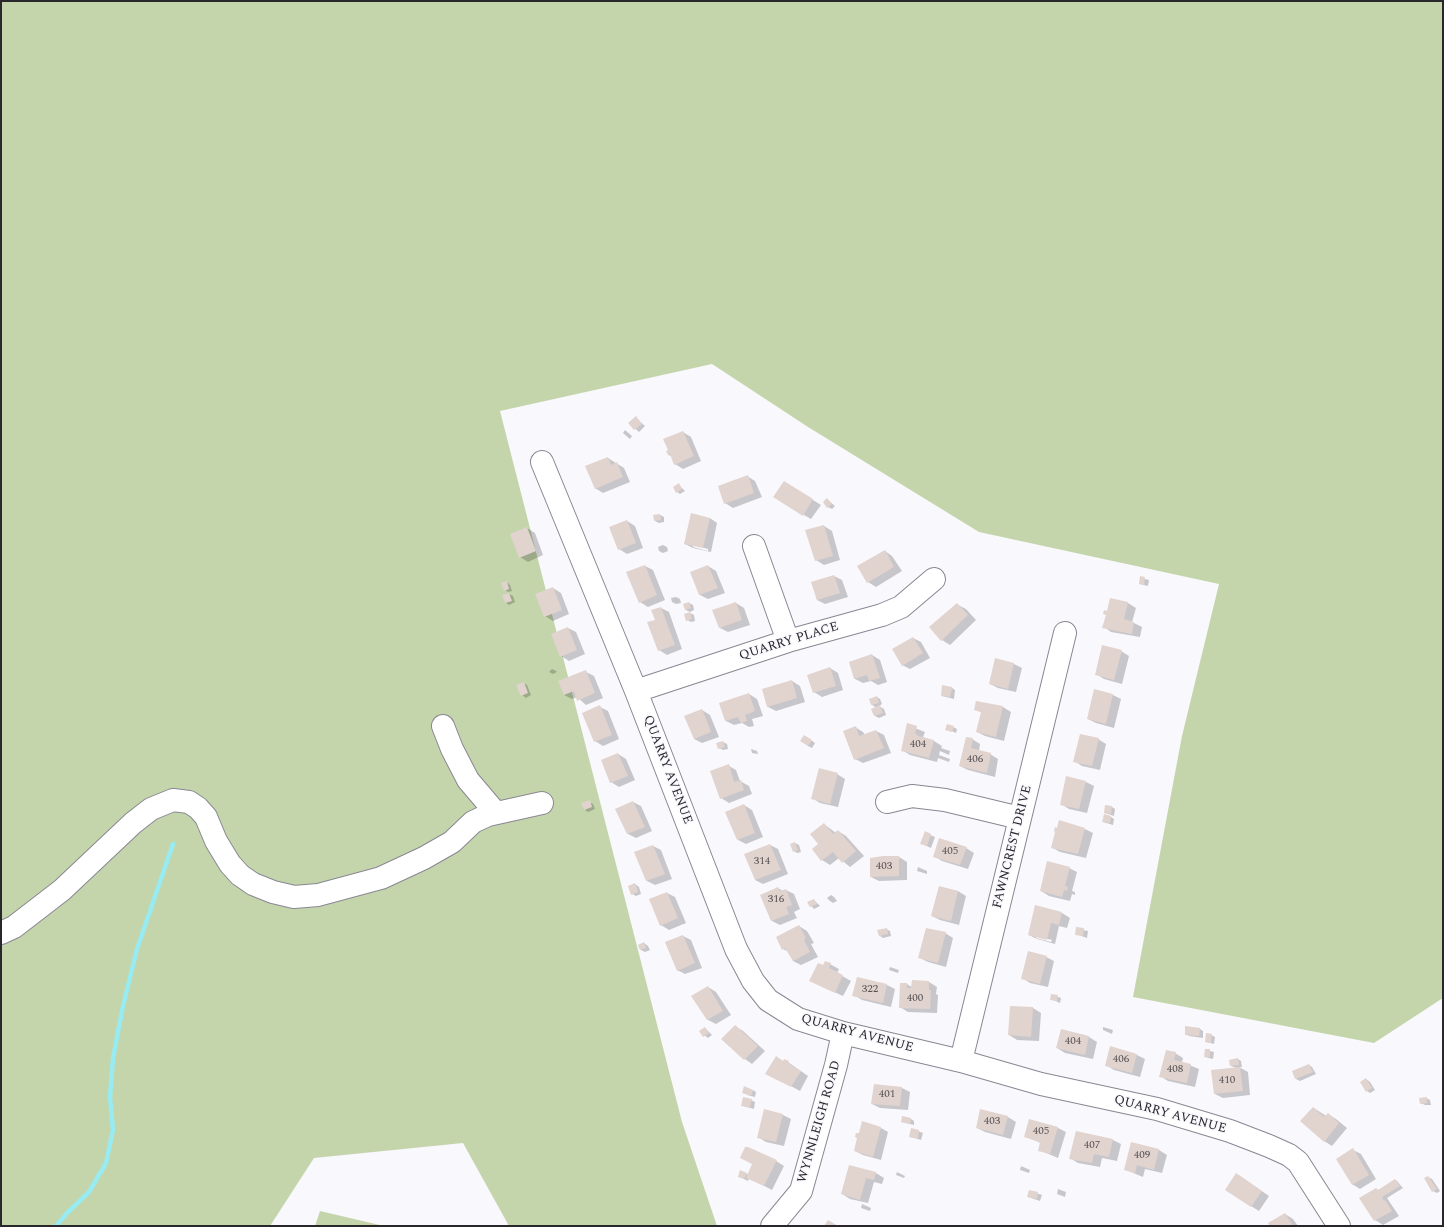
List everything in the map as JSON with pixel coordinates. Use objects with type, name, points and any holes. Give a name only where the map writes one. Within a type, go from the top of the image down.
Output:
[{"type":"street","name":"QUARRY AVENUE","points":[[542,462],[636,691],[736,949],[753,981],[768,1000],[786,1013],[798,1019],[844,1033],[961,1060],[1041,1084],[1157,1109],[1230,1131],[1269,1146],[1289,1155],[1298,1162],[1339,1226]]},
{"type":"street","points":[[754,546],[788,641]]},
{"type":"street","name":"QUARRY PLACE","points":[[636,691],[788,641],[894,610],[901,607],[934,579]]},
{"type":"street","name":"FAWNCREST DRIVE","points":[[961,1060],[1065,633]]},
{"type":"street","points":[[443,726],[452,749],[468,780],[496,813]]},
{"type":"street","points":[[887,802],[912,796],[944,800],[1020,818]]},
{"type":"street","points":[[1,934],[14,927],[62,890],[133,823],[151,809],[173,800],[189,802],[198,808],[206,817],[216,841],[230,864],[240,875],[252,884],[273,892],[294,897],[318,895],[381,878],[424,858],[452,842],[473,822],[496,813],[542,803]]},
{"type":"street","name":"WYNNLEIGH ROAD","points":[[772,1226],[801,1191],[844,1033]]},
{"type":"green space","points":[[1,1],[1443,1],[1443,998],[1374,1043],[1133,997],[1182,736],[1219,584],[979,532],[808,427],[712,364],[500,411],[682,1122],[717,1226],[509,1226],[463,1143],[314,1158],[270,1226],[1,1226]]},
{"type":"green space","points":[[320,1211],[384,1226],[315,1226]]},
{"type":"building","points":[[636,416],[642,424],[634,430],[628,423]]},
{"type":"building","points":[[683,431],[694,456],[674,465],[670,454],[668,455],[666,451],[668,450],[663,439]]},
{"type":"building","points":[[608,457],[611,465],[617,462],[623,477],[595,489],[585,466]]},
{"type":"building","points":[[748,475],[754,493],[724,504],[718,486]]},
{"type":"building","points":[[784,481],[813,499],[803,516],[773,497]]},
{"type":"building","points":[[679,483],[682,489],[676,493],[673,487]]},
{"type":"building","points":[[827,498],[832,504],[827,508],[823,502]]},
{"type":"building","points":[[691,513],[710,518],[703,548],[684,544]]},
{"type":"building","points":[[660,514],[661,520],[654,521],[653,515]]},
{"type":"building","points":[[627,520],[636,543],[618,550],[609,527]]},
{"type":"building","points":[[824,525],[833,556],[815,561],[805,530]]},
{"type":"building","points":[[527,527],[536,551],[519,558],[510,534]]},
{"type":"building","points":[[885,550],[894,567],[867,583],[857,566]]},
{"type":"building","points":[[645,565],[657,595],[639,603],[626,572]]},
{"type":"building","points":[[708,565],[718,588],[699,595],[690,572]]},
{"type":"building","points":[[834,575],[840,593],[817,600],[811,582]]},
{"type":"building","points":[[1140,576],[1145,577],[1144,585],[1139,584]]},
{"type":"building","points":[[507,581],[509,589],[504,591],[501,583]]},
{"type":"building","points":[[553,587],[562,610],[544,617],[535,594]]},
{"type":"building","points":[[509,593],[512,601],[505,603],[502,595]]},
{"type":"building","points":[[1110,598],[1128,602],[1124,619],[1134,622],[1132,634],[1102,628],[1106,615],[1103,614],[1104,610],[1107,611]]},
{"type":"building","points":[[689,602],[691,608],[685,610],[683,604]]},
{"type":"building","points":[[736,602],[742,620],[719,628],[712,610]]},
{"type":"building","points":[[957,603],[968,615],[941,641],[929,627]]},
{"type":"building","points":[[661,607],[675,645],[658,651],[647,622],[655,620],[651,610]]},
{"type":"building","points":[[690,612],[692,619],[686,621],[684,614]]},
{"type":"building","points":[[568,627],[577,650],[560,657],[551,634]]},
{"type":"building","points":[[913,637],[923,653],[902,666],[892,649]]},
{"type":"building","points":[[1102,645],[1122,650],[1114,680],[1095,675]]},
{"type":"building","points":[[872,654],[880,678],[869,681],[867,675],[854,679],[849,662]]},
{"type":"building","points":[[995,658],[1014,663],[1008,689],[989,684]]},
{"type":"building","points":[[830,667],[836,686],[813,693],[807,675]]},
{"type":"building","points":[[586,670],[595,693],[577,701],[574,691],[564,695],[558,681]]},
{"type":"building","points":[[792,680],[797,698],[767,707],[762,689]]},
{"type":"building","points":[[524,682],[528,693],[521,696],[516,685]]},
{"type":"building","points":[[942,685],[952,687],[950,697],[941,696]]},
{"type":"building","points":[[1094,689],[1113,694],[1106,724],[1087,719]]},
{"type":"building","points":[[749,693],[755,711],[745,715],[747,721],[741,723],[738,717],[725,721],[719,703]]},
{"type":"building","points":[[877,696],[879,703],[871,705],[869,699]]},
{"type":"building","points":[[976,701],[1003,706],[996,737],[976,732],[981,712],[974,710]]},
{"type":"building","points":[[600,705],[612,735],[594,742],[582,713]]},
{"type":"building","points":[[880,705],[883,713],[874,716],[871,709]]},
{"type":"building","points":[[702,709],[711,732],[694,739],[684,716]]},
{"type":"building","points":[[907,723],[917,726],[915,733],[918,736],[934,740],[929,758],[901,751]]},
{"type":"building","points":[[947,724],[954,726],[952,732],[945,730]]},
{"type":"building","points":[[856,726],[859,736],[876,730],[884,748],[854,760],[843,731]]},
{"type":"building","points":[[1080,734],[1099,738],[1092,766],[1073,762]]},
{"type":"building","points":[[804,735],[812,740],[808,746],[800,741]]},
{"type":"building","points":[[966,737],[973,738],[971,748],[991,753],[987,773],[959,766]]},
{"type":"building","points":[[723,741],[725,747],[718,749],[716,743]]},
{"type":"building","points":[[618,753],[628,776],[610,783],[601,760]]},
{"type":"building","points":[[729,764],[734,782],[741,780],[744,790],[720,799],[710,771]]},
{"type":"building","points":[[819,768],[838,773],[830,804],[811,799]]},
{"type":"building","points":[[1066,776],[1086,781],[1079,809],[1060,805]]},
{"type":"building","points":[[590,800],[592,807],[584,810],[581,803]]},
{"type":"building","points":[[633,801],[645,827],[627,834],[615,809]]},
{"type":"building","points":[[744,804],[755,833],[737,840],[725,812]]},
{"type":"building","points":[[1105,805],[1112,806],[1111,814],[1104,813]]},
{"type":"building","points":[[1104,814],[1111,816],[1110,823],[1102,822]]},
{"type":"building","points":[[1059,820],[1085,828],[1078,854],[1051,848],[1055,827],[1057,828]]},
{"type":"building","points":[[824,823],[833,834],[838,830],[856,851],[842,863],[833,852],[821,861],[812,849],[818,844],[810,834]]},
{"type":"building","points":[[925,831],[931,834],[927,846],[920,844]]},
{"type":"building","points":[[939,838],[967,847],[960,865],[933,857]]},
{"type":"building","points":[[795,842],[798,850],[793,852],[790,844]]},
{"type":"building","points":[[770,844],[781,870],[755,880],[744,854]]},
{"type":"building","points":[[653,845],[665,874],[646,881],[634,852]]},
{"type":"building","points":[[899,856],[899,876],[870,877],[870,858]]},
{"type":"building","points":[[1047,861],[1070,867],[1065,886],[1068,887],[1067,891],[1064,890],[1062,897],[1040,891]]},
{"type":"building","points":[[635,883],[638,892],[631,895],[628,886]]},
{"type":"building","points":[[939,886],[958,891],[951,921],[931,916]]},
{"type":"building","points":[[778,887],[780,891],[786,889],[792,905],[786,907],[789,914],[771,921],[760,895]]},
{"type":"building","points":[[667,892],[678,918],[660,926],[649,899]]},
{"type":"building","points":[[814,899],[817,904],[810,907],[807,902]]},
{"type":"building","points":[[1035,905],[1062,912],[1059,925],[1051,923],[1047,940],[1028,935]]},
{"type":"building","points":[[799,925],[806,938],[804,940],[810,952],[793,961],[785,948],[782,950],[776,937]]},
{"type":"building","points":[[1076,927],[1084,928],[1083,936],[1075,935]]},
{"type":"building","points":[[887,928],[888,934],[879,936],[877,930]]},
{"type":"building","points":[[926,928],[946,932],[938,963],[918,958]]},
{"type":"building","points":[[683,935],[695,963],[677,971],[665,942]]},
{"type":"building","points":[[644,942],[646,948],[640,950],[638,945]]},
{"type":"building","points":[[1028,951],[1047,956],[1040,984],[1021,979]]},
{"type":"building","points":[[825,961],[831,963],[829,968],[843,975],[835,993],[809,981],[818,963],[823,965]]},
{"type":"building","points":[[857,977],[887,984],[883,1003],[852,996]]},
{"type":"building","points":[[912,980],[929,981],[929,990],[931,990],[930,1009],[899,1008],[900,983],[907,983],[907,988],[911,988]]},
{"type":"building","points":[[708,986],[723,1011],[707,1020],[691,996]]},
{"type":"building","points":[[1051,994],[1058,995],[1057,1001],[1050,1000]]},
{"type":"building","points":[[1010,1006],[1033,1007],[1031,1037],[1008,1035]]},
{"type":"building","points":[[735,1025],[758,1046],[744,1060],[721,1039]]},
{"type":"building","points":[[1185,1026],[1200,1028],[1199,1036],[1185,1035]]},
{"type":"building","points":[[705,1027],[709,1033],[703,1037],[699,1031]]},
{"type":"building","points":[[1061,1029],[1089,1036],[1085,1055],[1056,1048]]},
{"type":"building","points":[[1206,1033],[1212,1034],[1211,1043],[1205,1042]]},
{"type":"building","points":[[1110,1046],[1137,1054],[1132,1073],[1105,1066]]},
{"type":"building","points":[[1205,1049],[1210,1049],[1210,1057],[1204,1057]]},
{"type":"building","points":[[1166,1050],[1176,1052],[1174,1060],[1191,1064],[1187,1083],[1159,1077]]},
{"type":"building","points":[[776,1056],[783,1061],[784,1059],[789,1061],[788,1063],[801,1071],[791,1087],[765,1074]]},
{"type":"building","points":[[1238,1058],[1239,1065],[1230,1066],[1229,1060]]},
{"type":"building","points":[[1309,1064],[1313,1072],[1295,1079],[1292,1071]]},
{"type":"building","points":[[1240,1067],[1243,1091],[1214,1094],[1211,1070]]},
{"type":"building","points":[[1366,1078],[1372,1088],[1366,1092],[1360,1082]]},
{"type":"building","points":[[874,1084],[902,1087],[900,1106],[871,1104]]},
{"type":"building","points":[[744,1086],[753,1090],[751,1096],[742,1093]]},
{"type":"building","points":[[743,1097],[752,1099],[750,1107],[741,1106]]},
{"type":"building","points":[[1427,1097],[1427,1103],[1420,1104],[1419,1098]]},
{"type":"building","points":[[1313,1107],[1324,1117],[1328,1113],[1339,1123],[1324,1142],[1300,1121]]},
{"type":"building","points":[[764,1109],[783,1114],[776,1142],[757,1138]]},
{"type":"building","points":[[980,1109],[1008,1116],[1003,1135],[976,1128]]},
{"type":"building","points":[[902,1116],[911,1118],[910,1124],[901,1122]]},
{"type":"building","points":[[1029,1119],[1058,1127],[1050,1154],[1038,1151],[1040,1142],[1024,1137]]},
{"type":"building","points":[[862,1121],[881,1127],[873,1157],[854,1151],[857,1138],[855,1137],[856,1133],[859,1133]]},
{"type":"building","points":[[911,1128],[919,1130],[918,1139],[909,1137]]},
{"type":"building","points":[[1076,1131],[1113,1139],[1109,1157],[1094,1154],[1092,1163],[1069,1159]]},
{"type":"building","points":[[1131,1142],[1159,1149],[1154,1170],[1137,1165],[1135,1173],[1124,1170]]},
{"type":"building","points":[[745,1147],[777,1160],[764,1186],[746,1178],[752,1164],[740,1158]]},
{"type":"building","points":[[1353,1148],[1369,1175],[1352,1185],[1336,1159]]},
{"type":"building","points":[[849,1165],[876,1172],[874,1180],[866,1178],[860,1200],[841,1194]]},
{"type":"building","points":[[740,1170],[747,1173],[744,1179],[738,1177]]},
{"type":"building","points":[[1236,1173],[1262,1191],[1251,1207],[1225,1190]]},
{"type":"building","points":[[1428,1176],[1437,1189],[1432,1192],[1424,1178]]},
{"type":"building","points":[[1395,1179],[1400,1186],[1382,1197],[1392,1211],[1374,1221],[1359,1198],[1376,1188],[1378,1190]]},
{"type":"building","points":[[1029,1190],[1038,1192],[1037,1199],[1027,1197]]},
{"type":"building","points":[[1285,1213],[1293,1226],[1270,1226],[1268,1223]]},
{"type":"building","points":[[828,1220],[838,1226],[824,1226]]},
{"type":"waterway","points":[[56,1226],[89,1192],[106,1163],[113,1130],[110,1097],[113,1058],[123,1006],[137,949],[173,844]]}]
